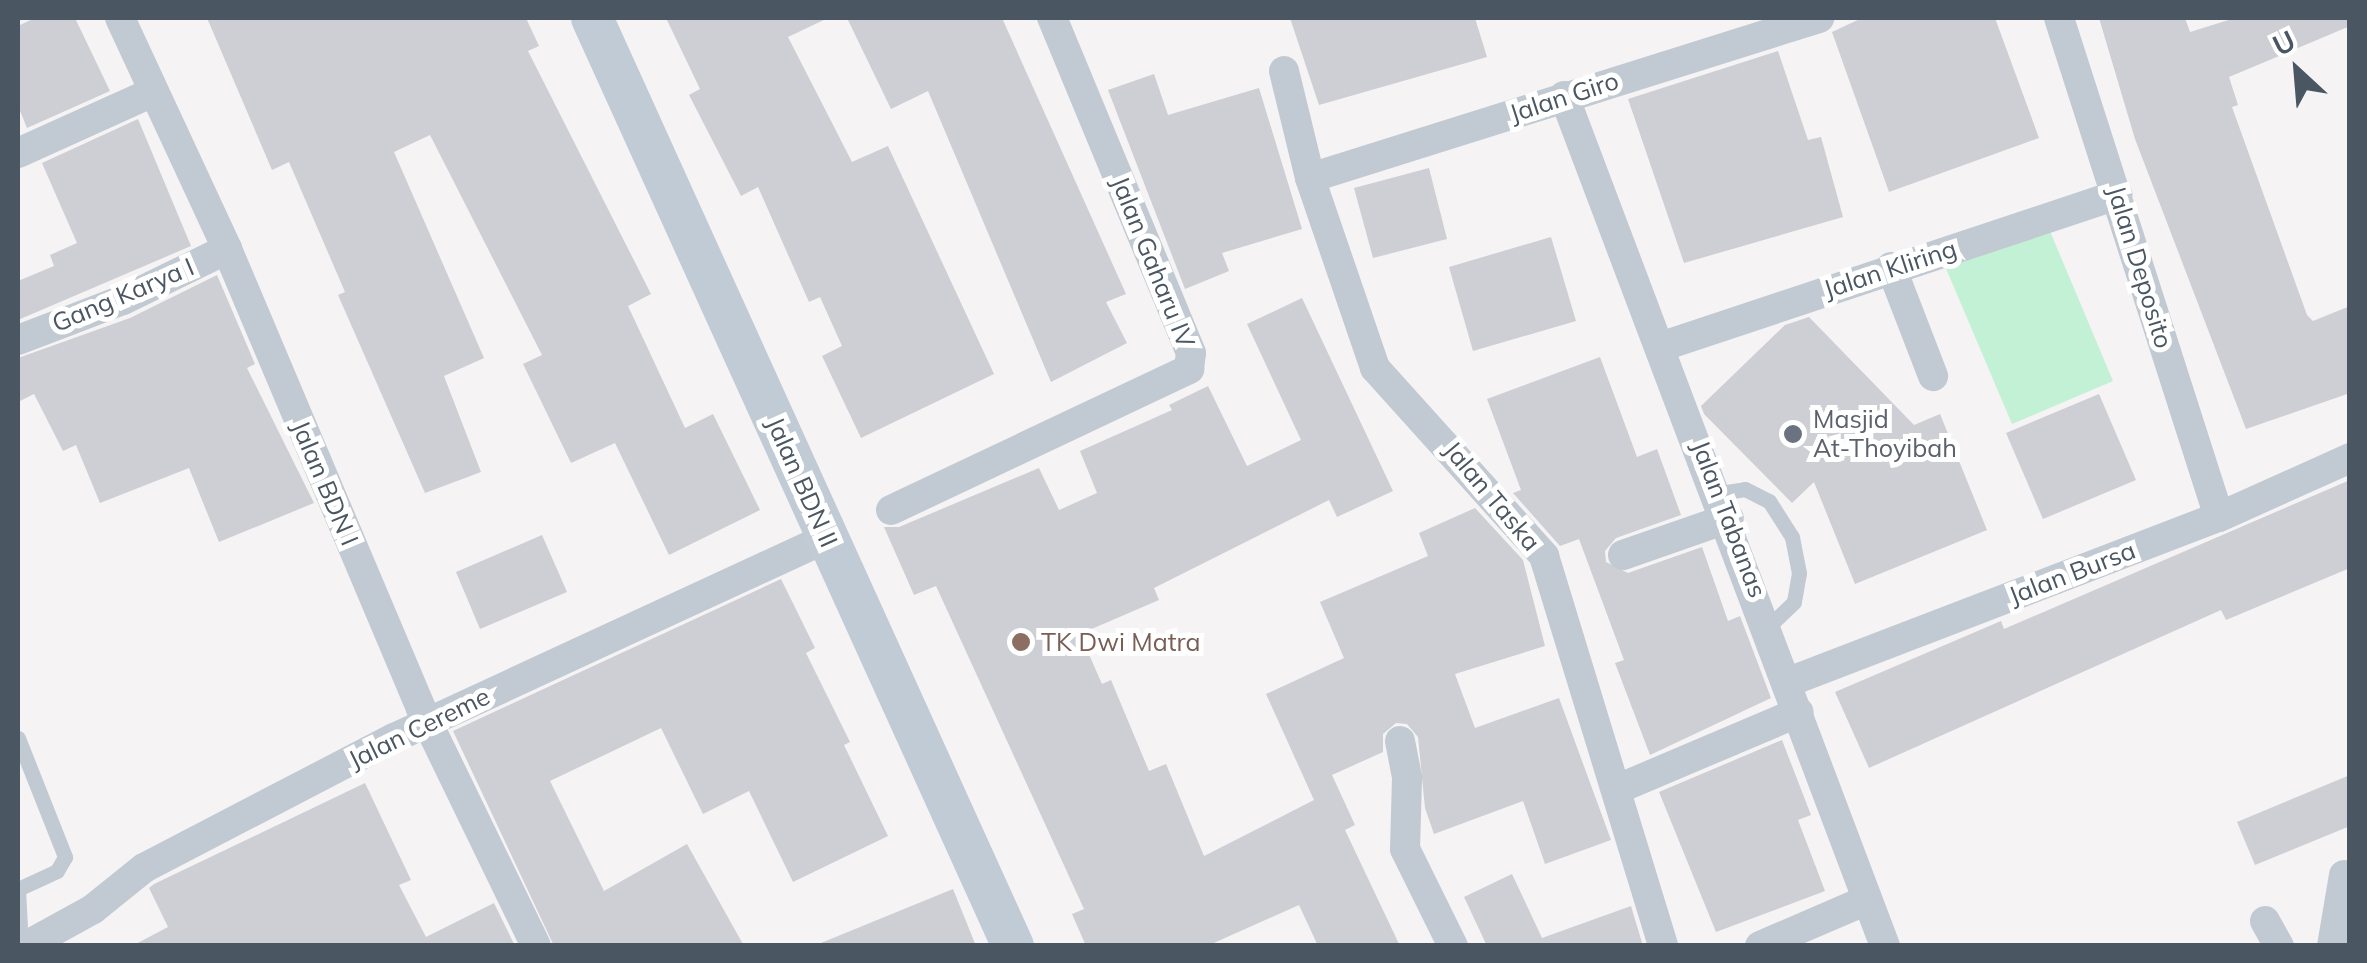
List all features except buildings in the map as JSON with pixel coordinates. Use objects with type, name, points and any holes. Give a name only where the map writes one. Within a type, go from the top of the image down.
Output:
[{"type":"street","name":"Jalan BDN I","points":[[120,18],[228,250],[427,722],[536,946]]},
{"type":"street","name":"Jalan BDN II","points":[[592,18],[1014,946]]},
{"type":"street","name":"Jalan Gaharu IV","points":[[891,510],[1189,369],[1191,353],[1052,18]]},
{"type":"street","name":"Jalan Giro","points":[[1310,178],[1819,18]]},
{"type":"street","name":"Jalan Deposito","points":[[2059,18],[2219,517]]},
{"type":"street","name":"Jalan Taska","points":[[1284,70],[1310,178],[1384,384],[1428,421],[1544,556],[1620,788],[1664,946]]},
{"type":"street","points":[[18,153],[152,92]]},
{"type":"street","name":"Jalan Tabanas","points":[[1564,96],[1770,626],[1885,946]]},
{"type":"street","name":"Jalan Kliring","points":[[1663,346],[1891,267],[2118,195]]},
{"type":"street","name":"Gang Karya I","points":[[18,340],[123,300],[228,250]]},
{"type":"street","points":[[1891,267],[1933,376]]},
{"type":"street","name":"Jalan Bursa","points":[[1790,681],[2219,517],[2350,458]]},
{"type":"street","points":[[1623,555],[1724,506]]},
{"type":"street","name":"Jalan Cereme","points":[[24,946],[66,936],[158,860],[427,722],[826,538]]},
{"type":"street","points":[[1620,788],[1798,712]]},
{"type":"street","points":[[1400,742],[1407,778],[1406,849],[1453,946]]},
{"type":"street","points":[[2332,946],[2344,875]]},
{"type":"street","points":[[1760,946],[1867,900]]},
{"type":"lane","points":[[1724,506],[1744,489],[1769,501],[1792,537],[1799,573],[1794,602],[1770,626]]},
{"type":"lane","points":[[18,738],[65,857],[57,871],[18,889],[24,946]]},
{"type":"green space","points":[[2044,217],[2113,381],[2012,424],[1942,259]]},
{"type":"place","name":"Masjid At-Thoyibah","points":[[1793,434]]},
{"type":"place","name":"TK Dwi Matra","points":[[1021,642]]}]
